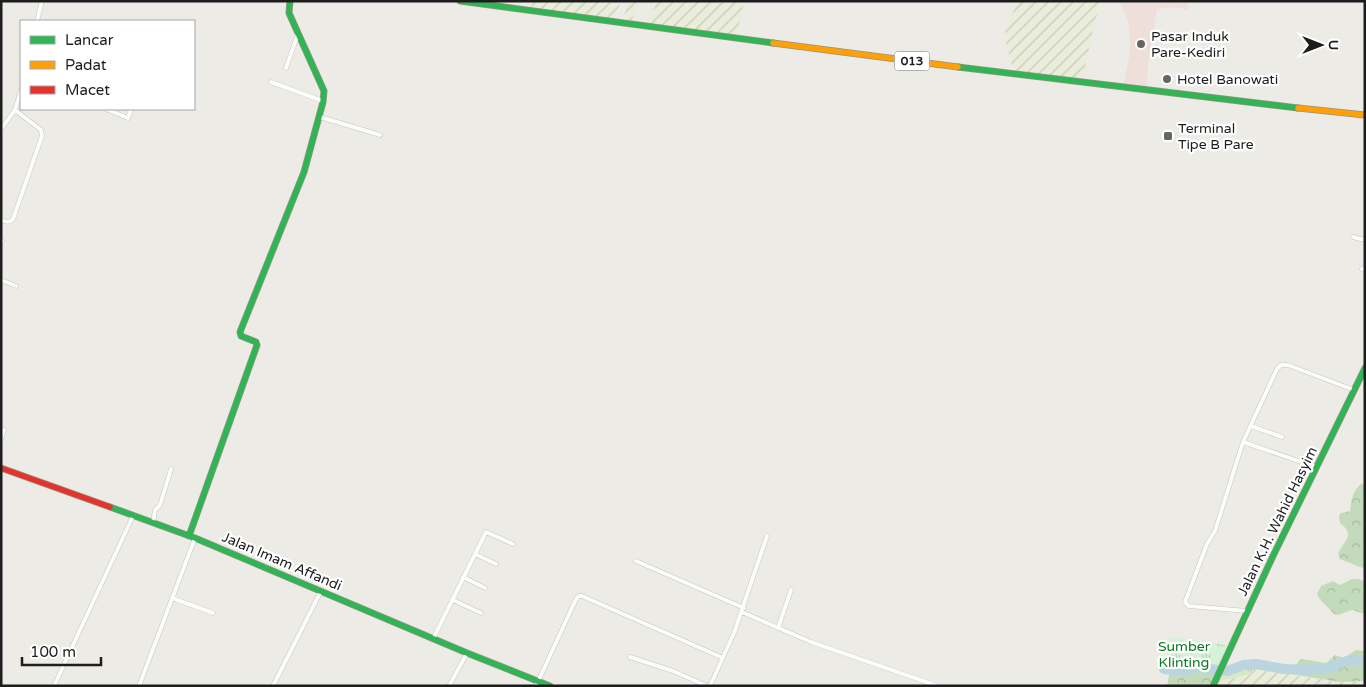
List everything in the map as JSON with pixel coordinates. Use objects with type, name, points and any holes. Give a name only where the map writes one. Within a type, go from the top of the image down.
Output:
[{"type":"street","points":[[37,20],[42,1]]},
{"type":"street","points":[[189,536],[257,345],[256,342],[241,336],[240,332],[297,190],[324,101],[324,91],[289,13],[290,1]]},
{"type":"street","name":"013","points":[[460,1],[900,60],[1264,105],[1365,115]]},
{"type":"street","points":[[286,68],[298,34]]},
{"type":"street","points":[[272,82],[324,101]]},
{"type":"street","points":[[1,129],[14,110],[20,93]]},
{"type":"street","points":[[1,220],[6,222],[11,221],[13,218],[42,136],[41,130],[14,110]]},
{"type":"street","points":[[108,110],[128,118],[132,110]]},
{"type":"street","points":[[320,117],[380,135]]},
{"type":"street","points":[[1353,237],[1365,240]]},
{"type":"street","points":[[1,280],[16,286]]},
{"type":"street","points":[[1247,611],[1189,606],[1185,602],[1207,544],[1215,530],[1243,442],[1277,369],[1281,365],[1288,365],[1354,390]]},
{"type":"street","name":"Jalan K.H. Wahid Hasyim","points":[[1213,686],[1247,611],[1365,368]]},
{"type":"street","points":[[1251,426],[1282,437]]},
{"type":"street","points":[[1,439],[4,430]]},
{"type":"street","points":[[1243,442],[1316,467]]},
{"type":"street","name":"Jalan Imam Affandi","points":[[1,468],[196,538],[537,683],[550,686]]},
{"type":"street","points":[[154,523],[155,510],[160,505],[172,469]]},
{"type":"street","points":[[54,686],[133,516]]},
{"type":"street","points":[[433,639],[486,532],[512,544]]},
{"type":"street","points":[[630,656],[708,686],[743,610],[767,536]]},
{"type":"street","points":[[139,686],[196,538]]},
{"type":"street","points":[[474,554],[496,564]]},
{"type":"street","points":[[636,561],[811,642],[935,685]]},
{"type":"street","points":[[463,577],[485,588]]},
{"type":"street","points":[[778,628],[791,590]]},
{"type":"street","points":[[273,686],[321,592]]},
{"type":"street","points":[[537,683],[579,596],[722,658]]},
{"type":"street","points":[[172,598],[214,614]]},
{"type":"street","points":[[452,600],[481,613]]},
{"type":"street","points":[[449,686],[467,653]]},
{"type":"street","points":[[916,686],[918,679]]},
{"type":"shaded area","name":"Pasar Induk Pare-Kediri","points":[[1120,1],[1189,1],[1187,10],[1176,7],[1157,9],[1146,90],[1123,87],[1130,53],[1130,35],[1128,21]]},
{"type":"green space","points":[[533,1],[621,1],[613,22],[530,11]]},
{"type":"green space","points":[[623,1],[639,1],[630,25],[621,24],[628,4]]},
{"type":"green space","points":[[657,1],[744,1],[736,38],[647,27]]},
{"type":"green space","points":[[1018,1],[1101,1],[1082,82],[1014,73],[1006,44],[1005,31]]},
{"type":"green space","points":[[1361,484],[1365,484],[1365,569],[1340,559],[1338,553],[1348,537],[1345,527],[1340,523],[1339,516],[1341,513],[1350,511],[1354,493]]},
{"type":"green space","points":[[1352,579],[1359,579],[1365,582],[1363,590],[1365,594],[1365,614],[1352,610],[1338,615],[1334,614],[1317,594],[1321,586],[1333,581],[1340,585]]},
{"type":"green space","name":"Sumber Klinting","points":[[1170,637],[1231,646],[1219,671],[1200,668],[1180,671],[1164,669]]},
{"type":"green space","points":[[1356,650],[1365,651],[1365,681],[1339,682],[1292,674],[1299,660],[1326,663],[1335,655],[1344,658]]},
{"type":"green space","points":[[1256,664],[1258,667],[1251,674],[1214,682],[1219,671],[1227,671]]},
{"type":"green space","points":[[1200,668],[1219,671],[1213,686],[1167,686],[1170,670]]},
{"type":"green space","points":[[1257,669],[1339,682],[1365,681],[1365,686],[1213,686],[1214,682],[1251,674],[1253,670]]},
{"type":"waterway","points":[[1164,669],[1180,671],[1200,668],[1227,671],[1244,665],[1256,664],[1284,669],[1308,670],[1328,668],[1350,660],[1365,660]]},
{"type":"traffic: fast","points":[[189,536],[257,345],[256,342],[241,336],[240,332],[304,172],[323,102],[324,91],[289,13],[290,1]]},
{"type":"traffic: fast","points":[[460,1],[773,43]]},
{"type":"traffic: fast","points":[[958,67],[1298,108]]},
{"type":"traffic: fast","points":[[1213,686],[1273,556],[1365,368]]},
{"type":"traffic: fast","points":[[110,507],[195,538],[550,686]]},
{"type":"traffic: slow","points":[[773,43],[958,67]]},
{"type":"traffic: slow","points":[[1298,108],[1365,115]]},
{"type":"traffic: jam","points":[[1,468],[110,507]]},
{"type":"place","name":"Pasar Induk Pare-Kediri","points":[[1141,44]]},
{"type":"place","name":"Hotel Banowati","points":[[1167,79]]},
{"type":"place","name":"Terminal Tipe B Pare","points":[[1168,136]]}]
